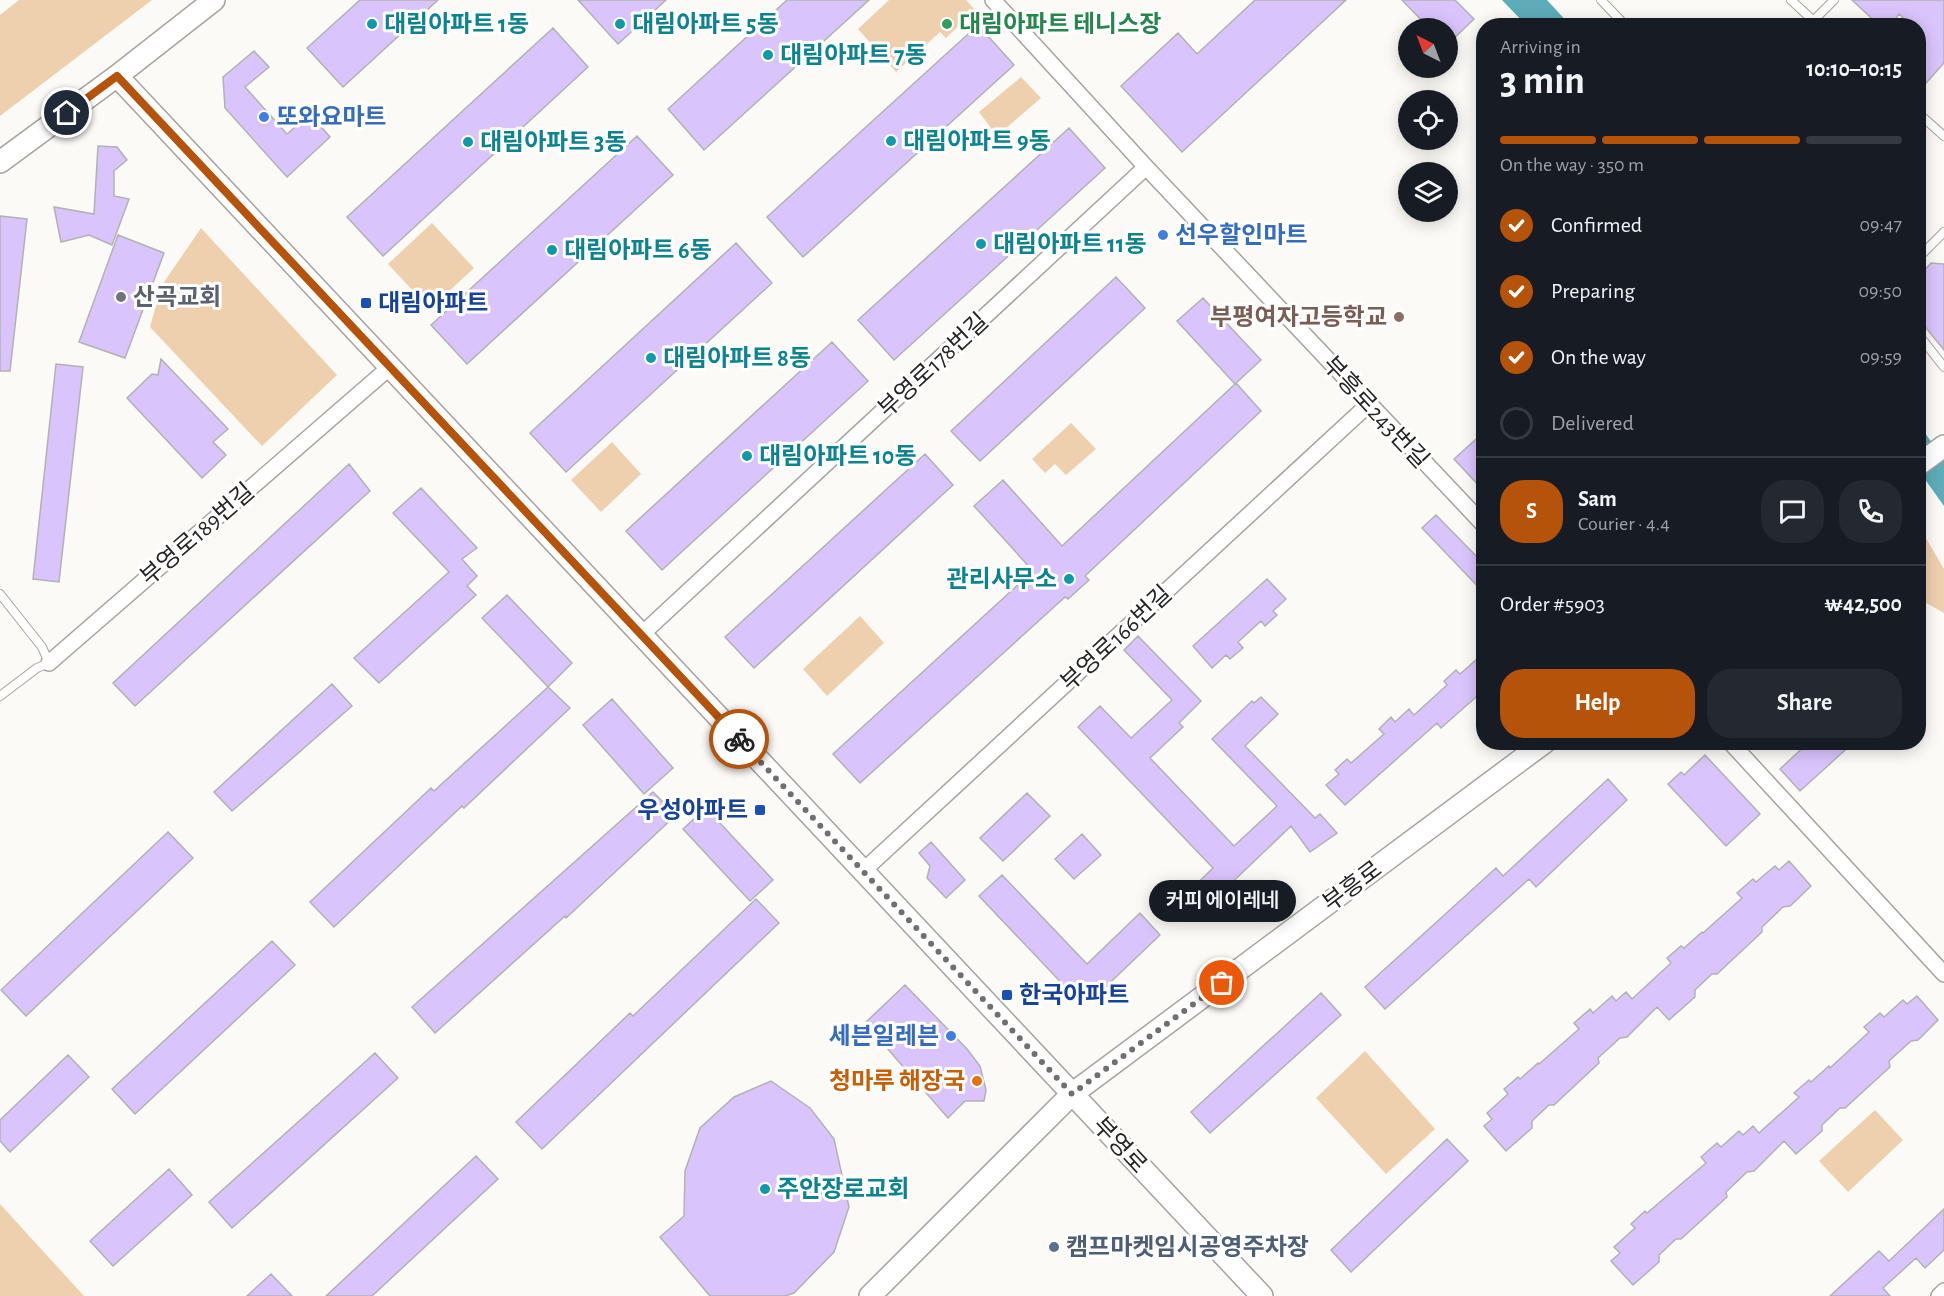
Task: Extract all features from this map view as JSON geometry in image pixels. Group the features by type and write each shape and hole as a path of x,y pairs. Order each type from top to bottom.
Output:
{"street":[{"path":"0,162 117,76 214,0"},
{"name":"부흥로243번길","path":"993,0 1146,167 1476,517"},
{"name":"부영로","path":"117,76 1262,1296"},
{"name":"부영로178번길","path":"642,635 1146,167"},
{"name":"부영로189번길","path":"49,663 390,367"},
{"name":"부영로166번길","path":"863,872 1369,404"},
{"path":"1926,459 1944,446"},
{"name":"부흥로","path":"870,1296 1072,1094 1534,750"},
{"path":"1737,750 1944,974"},
{"path":"1939,1296 1944,1291"}],"lane":[{"path":"1601,0 1618,18"},
{"path":"1791,0 1808,18"},
{"path":"1819,18 1834,0"},
{"path":"1926,120 1944,136"},
{"path":"1926,250 1944,232"},
{"path":"1926,344 1944,367"},
{"path":"0,594 42,647 49,663"},
{"name":"부영로189번길","path":"0,696 37,668 49,663"}],"shaded area":[{"path":"19,0 152,0 0,116 0,15"},
{"path":"889,0 966,0 975,10 946,38 940,32 896,72 858,29"},
{"path":"1021,77 1041,98 997,136 979,112"},
{"path":"432,223 474,268 430,309 388,264"},
{"path":"201,228 337,375 262,446 150,327 162,285"},
{"path":"1071,423 1096,449 1066,475 1055,464 1045,473 1032,459"},
{"path":"612,442 641,474 601,512 571,480"},
{"path":"1926,538 1944,569 1944,613 1926,603"},
{"path":"860,616 884,643 827,696 803,669"},
{"path":"1365,1051 1435,1129 1386,1174 1316,1098"},
{"path":"1875,1110 1903,1140 1848,1192 1819,1161"},
{"path":"0,1204 84,1296 0,1296"}],"water":[{"path":"1502,0 1547,0 1564,18 1519,18"},
{"path":"1926,434 1944,460 1944,506 1926,481"}],"building":[{"name":"대림아파트 1동","path":"360,0 438,0 343,87 307,48"},
{"name":"대림아파트 5동","path":"578,0 666,0 618,44"},
{"name":"대림아파트 7동","path":"787,0 869,0 704,150 668,109"},
{"path":"1255,0 1346,0 1182,152 1121,86 1178,33 1197,54"},
{"path":"1402,0 1455,0 1474,19 1458,34 1458,18 1419,18"},
{"path":"1852,0 1944,0 1944,63 1926,83 1926,18 1903,18 1899,14 1896,18 1871,18"},
{"name":"대림아파트 9동","path":"978,25 1014,65 803,257 767,217"},
{"name":"대림아파트 3동","path":"553,28 588,67 383,256 347,217"},
{"path":"254,51 269,67 245,87 287,134 310,114 330,137 287,177 225,108 223,77"},
{"name":"대림아파트 11동","path":"1069,128 1105,168 894,360 858,320"},
{"name":"대림아파트 6동","path":"637,136 673,175 467,364 431,325"},
{"path":"98,146 117,147 127,160 114,171 114,196 129,199 112,245 89,235 61,242 54,207 94,214"},
{"path":"0,216 27,219 10,371 0,371"},
{"name":"산곡교회","path":"118,235 164,253 125,358 79,342"},
{"name":"대림아파트 8동","path":"736,243 772,283 566,472 530,433"},
{"path":"1931,263 1944,264 1944,350 1926,328 1926,268"},
{"path":"1116,277 1145,308 980,461 951,431"},
{"path":"1203,298 1261,360 1235,384 1177,321"},
{"name":"대림아파트 10동","path":"832,342 868,381 662,570 626,531"},
{"path":"161,359 228,429 213,442 226,455 202,478 127,398 152,374 158,375"},
{"path":"56,364 83,367 59,582 33,579"},
{"path":"1236,383 1261,411 1085,576 1089,580 1068,599 1065,597 860,783 833,754 1033,571 974,506 1003,480 1062,546"},
{"path":"1476,439 1476,482 1454,459"},
{"path":"925,454 953,485 754,668 725,637"},
{"path":"349,464 370,491 135,706 113,683"},
{"path":"421,488 477,548 462,559 477,576 467,586 476,595 379,683 354,658 449,572 393,513"},
{"path":"1436,515 1476,556 1476,585 1422,528"},
{"path":"1267,579 1286,599 1273,611 1277,615 1265,626 1261,621 1238,642 1243,648 1230,659 1226,655 1212,668 1193,646"},
{"path":"507,595 572,663 548,687 482,618"},
{"path":"1138,636 1201,701 1179,723 1183,727 1150,758 1234,846 1277,806 1212,739 1252,701 1254,703 1261,697 1278,714 1245,746 1315,818 1320,814 1337,833 1310,852 1291,826 1198,915 1182,898 1213,868 1078,727 1100,706 1131,738 1172,700 1124,650"},
{"path":"1476,660 1476,697 1441,728 1437,723 1345,805 1326,785 1339,774 1335,770 1347,759 1351,763 1384,734 1379,729 1391,717 1395,722 1409,709 1414,715 1447,685 1444,681 1456,670 1460,674"},
{"path":"332,684 352,706 232,811 214,792"},
{"path":"548,687 570,708 334,927 310,902 431,788 434,791"},
{"path":"612,699 673,768 644,794 583,725"},
{"path":"1800,750 1845,750 1800,791 1780,769"},
{"path":"1705,755 1760,814 1726,846 1668,784 1681,772 1684,775"},
{"path":"1608,779 1627,800 1536,887 1529,879 1385,1009 1365,987 1496,868 1503,876"},
{"path":"653,792 676,815 566,918 565,916 435,1033 412,1007"},
{"path":"1027,793 1050,816 1003,861 980,838"},
{"path":"706,808 773,880 750,901 683,829"},
{"path":"168,832 193,858 26,1016 1,990"},
{"path":"1082,834 1101,855 1074,879 1055,859"},
{"path":"931,842 965,880 946,898 927,878 930,866 919,853"},
{"path":"1789,861 1811,886 1790,906 1783,907 1762,927 1762,932 1717,974 1712,974 1695,990 1695,997 1669,1020 1657,1007 1627,1037 1620,1038 1598,1058 1599,1063 1554,1105 1549,1105 1532,1121 1532,1128 1506,1151 1484,1126 1492,1119 1487,1113 1508,1094 1504,1089 1539,1064 1579,1029 1574,1023 1590,1009 1593,1013 1612,996 1616,1001 1626,992 1632,999 1671,963 1667,958 1681,946 1684,948 1703,933 1742,898 1737,893 1753,879 1756,882 1775,866 1779,870"},
{"path":"1002,875 1087,964 1140,913 1160,935 1095,997 1083,984 1072,994 979,896"},
{"path":"756,899 779,923 542,1149 516,1122 630,1013 633,1016"},
{"path":"272,941 295,965 135,1114 112,1089"},
{"path":"905,985 967,1049 980,1066 986,1090 984,1101 965,1101 948,1118 865,1023"},
{"path":"1321,993 1341,1015 1210,1133 1191,1112"},
{"path":"1917,996 1938,1020 1918,1040 1911,1041 1889,1061 1890,1067 1845,1108 1840,1108 1822,1125 1822,1131 1796,1154 1784,1141 1754,1171 1747,1172 1726,1192 1727,1197 1681,1239 1676,1239 1659,1255 1659,1262 1633,1285 1611,1261 1620,1253 1614,1247 1635,1228 1631,1224 1706,1163 1701,1157 1717,1143 1721,1147 1739,1131 1743,1135 1753,1126 1759,1133 1799,1097 1794,1093 1829,1066 1830,1068 1869,1032 1864,1027 1880,1013 1884,1017 1903,1000 1907,1004"},
{"path":"375,1053 398,1078 232,1228 209,1202"},
{"path":"68,1055 89,1077 10,1152 0,1141 0,1120"},
{"name":"주안장로교회","path":"771,1081 810,1108 834,1139 849,1207 834,1252 794,1293 785,1296 710,1296 660,1237 684,1216 685,1171 700,1128 734,1097"},
{"path":"1447,1139 1468,1161 1351,1272 1331,1250"},
{"path":"476,1156 498,1179 372,1296 326,1296"},
{"path":"169,1169 192,1195 113,1266 90,1241"},
{"path":"1944,1209 1944,1250 1925,1268 1916,1258 1883,1288 1890,1296 1830,1296 1879,1251 1889,1261"},
{"path":"271,1274 292,1296 247,1296"}],"way so far":[{"path":"739,739 1072,1094 1222,983"}],"place":[{"name":"대림아파트 1동","path":"372,24"},
{"name":"대림아파트 5동","path":"620,24"},
{"name":"대림아파트 테니스장","path":"947,24"},
{"name":"대림아파트 7동","path":"768,55"},
{"name":"또와요마트","path":"264,117"},
{"name":"대림아파트 9동","path":"891,141"},
{"name":"대림아파트 3동","path":"468,142"},
{"name":"선우할인마트","path":"1163,235"},
{"name":"대림아파트 11동","path":"981,244"},
{"name":"대림아파트 6동","path":"552,250"},
{"name":"산곡교회","path":"121,297"},
{"name":"대림아파트","path":"366,303"},
{"name":"부평여자고등학교","path":"1399,317"},
{"name":"대림아파트 8동","path":"651,358"},
{"name":"대림아파트 10동","path":"747,456"},
{"name":"관리사무소","path":"1069,579"},
{"name":"우성아파트","path":"760,810"},
{"name":"커피 에이레네","path":"1222,983"},
{"name":"한국아파트","path":"1007,995"},
{"name":"세븐일레븐","path":"951,1036"},
{"name":"청마루 해장국","path":"977,1081"},
{"name":"주안장로교회","path":"765,1189"},
{"name":"캠프마켓임시공영주차장","path":"1054,1247"}],"route":[{"path":"67,113 117,76 739,739"}]}
